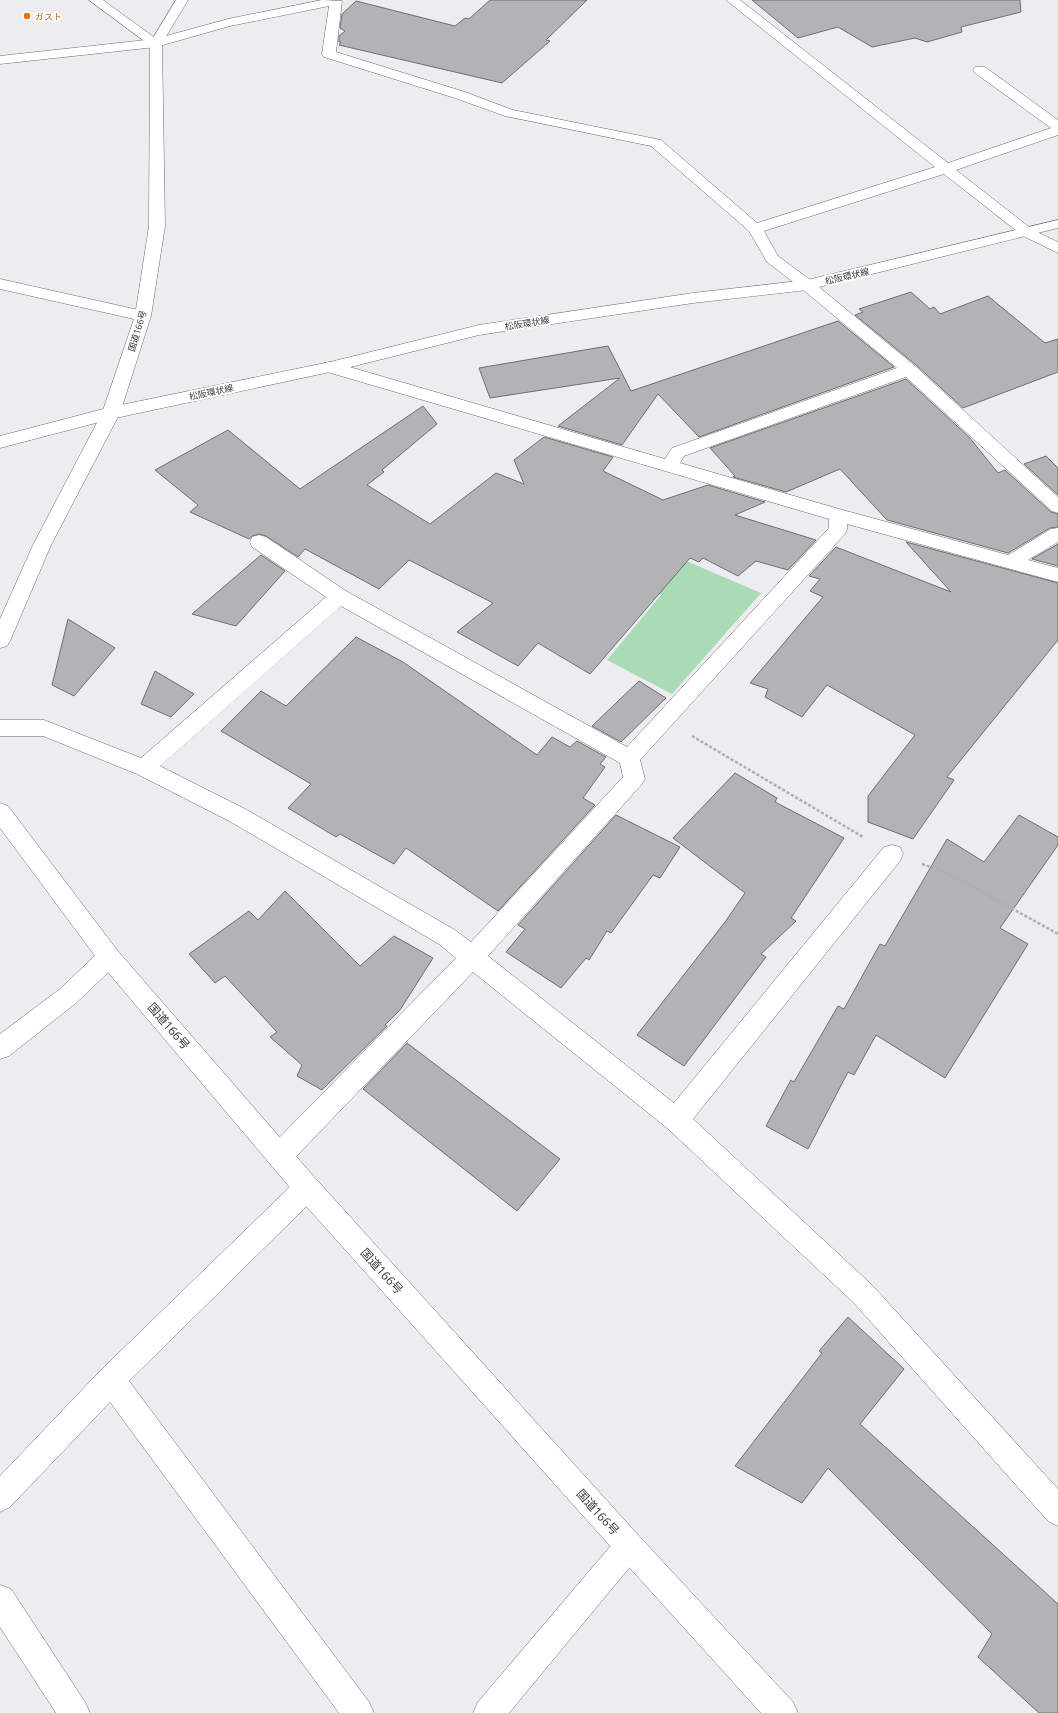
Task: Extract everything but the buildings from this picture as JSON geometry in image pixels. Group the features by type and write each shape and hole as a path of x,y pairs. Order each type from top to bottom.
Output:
{"main road":[{"path":"95,0 156,43"},
{"path":"156,43 182,0"},
{"path":"732,0 1028,232 1058,248"},
{"path":"0,60 156,43 228,23 336,1 329,54 460,95 510,113 656,143 755,229 772,259 807,285 909,370 1058,507"},
{"name":"国道166号","path":"0,641 42,545 111,413 143,316 157,226 156,43"},
{"path":"980,70 1058,126"},
{"path":"755,229 947,168 1058,130"},
{"name":"松阪環状線","path":"0,442 111,413 330,367 480,330 693,298 807,285 1058,224"},
{"path":"0,284 143,316"},
{"path":"330,367 838,515 1012,561 1058,575"},
{"path":"669,466 678,452 909,370"},
{"path":"629,758 838,530 838,515"},
{"path":"1012,561 1058,534"},
{"path":"259,542 339,596 629,758 634,779 472,957 280,1155"},
{"path":"144,768 339,596"},
{"path":"0,728 44,728 144,768 239,816 447,937 676,1120 863,1294 1058,1511"},
{"name":"国道166号","path":"0,812 109,957 307,1188 782,1713"},
{"path":"676,1120 892,854"},
{"path":"0,1048 68,996 109,957"},
{"path":"0,1497 112,1380 307,1188"},
{"path":"112,1380 358,1713"},
{"path":"489,1713 630,1546"},
{"path":"0,1600 74,1713"}],"path":[{"path":"664,720 892,854 946,872 1058,934"}],"green space":[{"path":"616,531 761,593 672,694 607,660 661,595 584,557"}],"place":[{"name":"ガスト","path":"27,16"}]}
